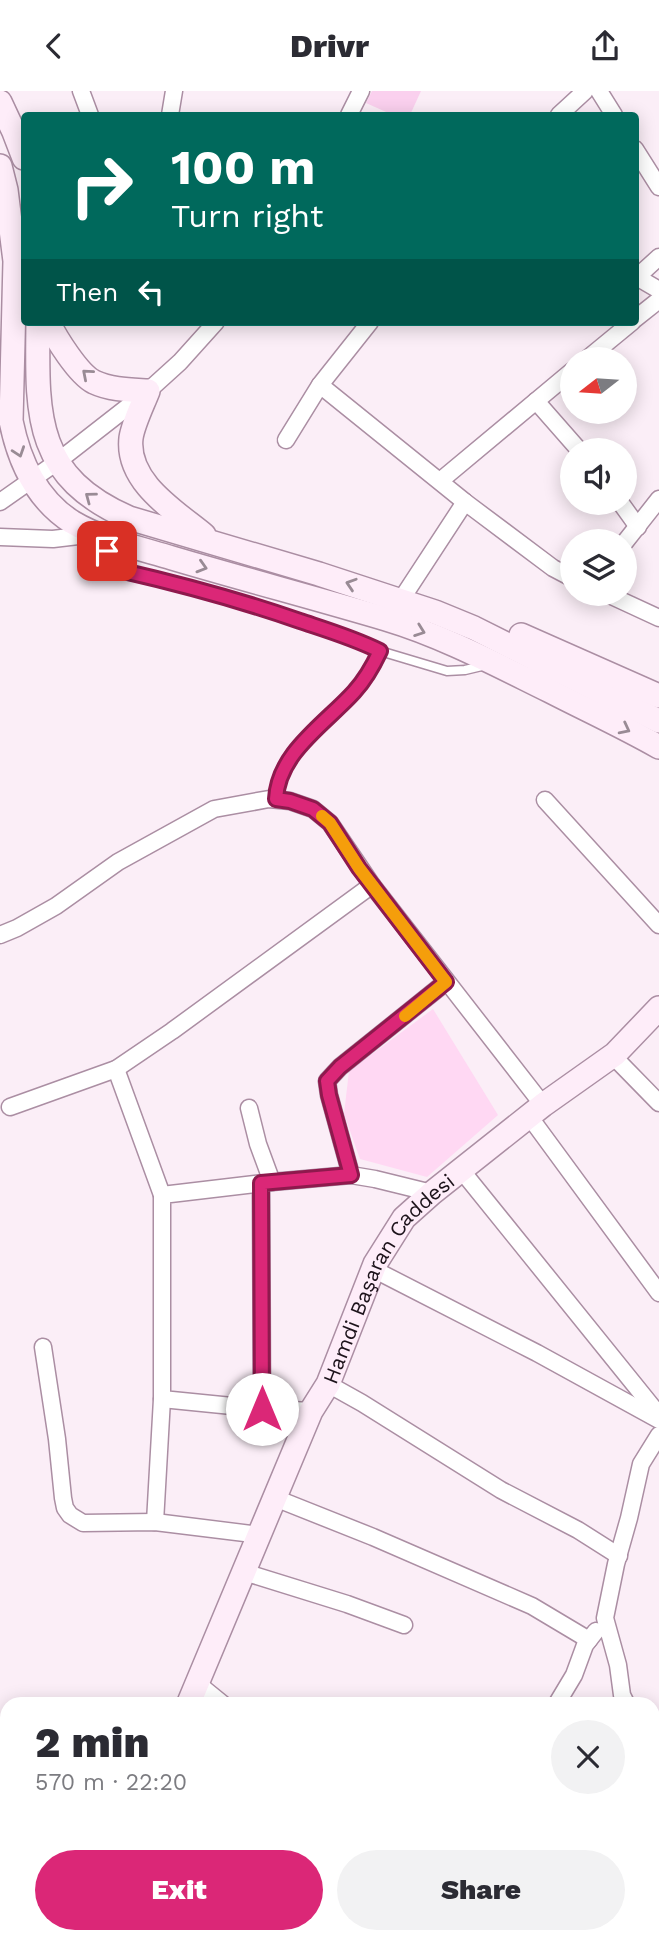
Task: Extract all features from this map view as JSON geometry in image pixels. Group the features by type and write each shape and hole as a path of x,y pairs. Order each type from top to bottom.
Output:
{"main road":[{"path":"0,102 21,149"},
{"path":"0,166 6,190 15,261 11,421 19,454 32,481 54,507 72,521 101,535 236,577 470,613 659,696"},
{"path":"38,326 39,399 48,444 69,479 106,508 129,518 212,542 474,628 659,722"},
{"path":"51,326 75,364 92,381 116,389 148,391 131,437 133,460 142,479 161,499 212,542"},
{"path":"399,604 428,634 659,747"},
{"name":"Hamdi Başaran Caddesi","path":"192,1694 312,1411 328,1384 373,1269 404,1218 536,1111 613,1056 659,1009"}],"street":[{"path":"81,91 89,112"},
{"path":"170,112 174,91"},
{"path":"350,112 360,91"},
{"path":"562,112 584,91"},
{"path":"599,91 612,112"},
{"path":"639,155 659,187"},
{"path":"639,274 659,257"},
{"path":"639,279 659,290"},
{"path":"639,317 659,299"},
{"path":"0,502 32,481 148,391 180,362 212,326"},
{"path":"286,440 320,385 367,326"},
{"path":"602,347 628,326"},
{"path":"439,481 560,381"},
{"path":"320,385 465,502 560,572"},
{"path":"536,401 568,438"},
{"path":"629,515 638,527 659,499"},
{"path":"399,604 465,502"},
{"path":"0,537 53,539 101,535"},
{"path":"633,606 659,618"},
{"path":"0,935 55,906 118,862 214,809 276,799 313,809 330,823 372,885 446,982 657,1285"},
{"path":"545,800 659,925"},
{"path":"10,1107 116,1069 372,885"},
{"path":"351,1175 327,1081 340,1067 446,982"},
{"path":"613,1056 659,1103"},
{"path":"116,1069 162,1195 162,1399 155,1522"},
{"path":"249,1108 266,1182 262,1409"},
{"path":"462,1171 659,1418"},
{"path":"162,1195 351,1175 432,1193"},
{"path":"373,1269 659,1418"},
{"path":"43,1347 65,1508 70,1515 83,1523 155,1522 260,1535"},
{"path":"328,1384 501,1490 578,1530 619,1556"},
{"path":"162,1399 312,1411"},
{"path":"561,1697 574,1675 585,1645 605,1618 641,1464 659,1435"},
{"path":"275,1498 373,1537 532,1607 589,1640"},
{"path":"244,1572 404,1625"},
{"path":"605,1618 618,1665 623,1697"}],"lane":[{"path":"101,535 109,557 119,570 184,585 282,615 359,641 380,651 447,671 465,670 492,663"},
{"path":"276,799 277,786 285,767 304,742 353,693 380,651"}],"shaded area":[{"path":"372,91 421,91 411,112 386,112 366,103"},
{"path":"433,1009 498,1115 427,1177 360,1159 344,1114 349,1071"}],"slow traffic":[{"path":"322,816 330,823 359,868 446,982 405,1016"}],"route":[{"path":"107,551 113,565 119,570 184,585 282,615 359,641 380,651 353,693 304,742 285,767 277,786 276,799 313,809 330,823 359,868 446,982 340,1067 327,1081 351,1175 261,1183 262,1409"}]}
